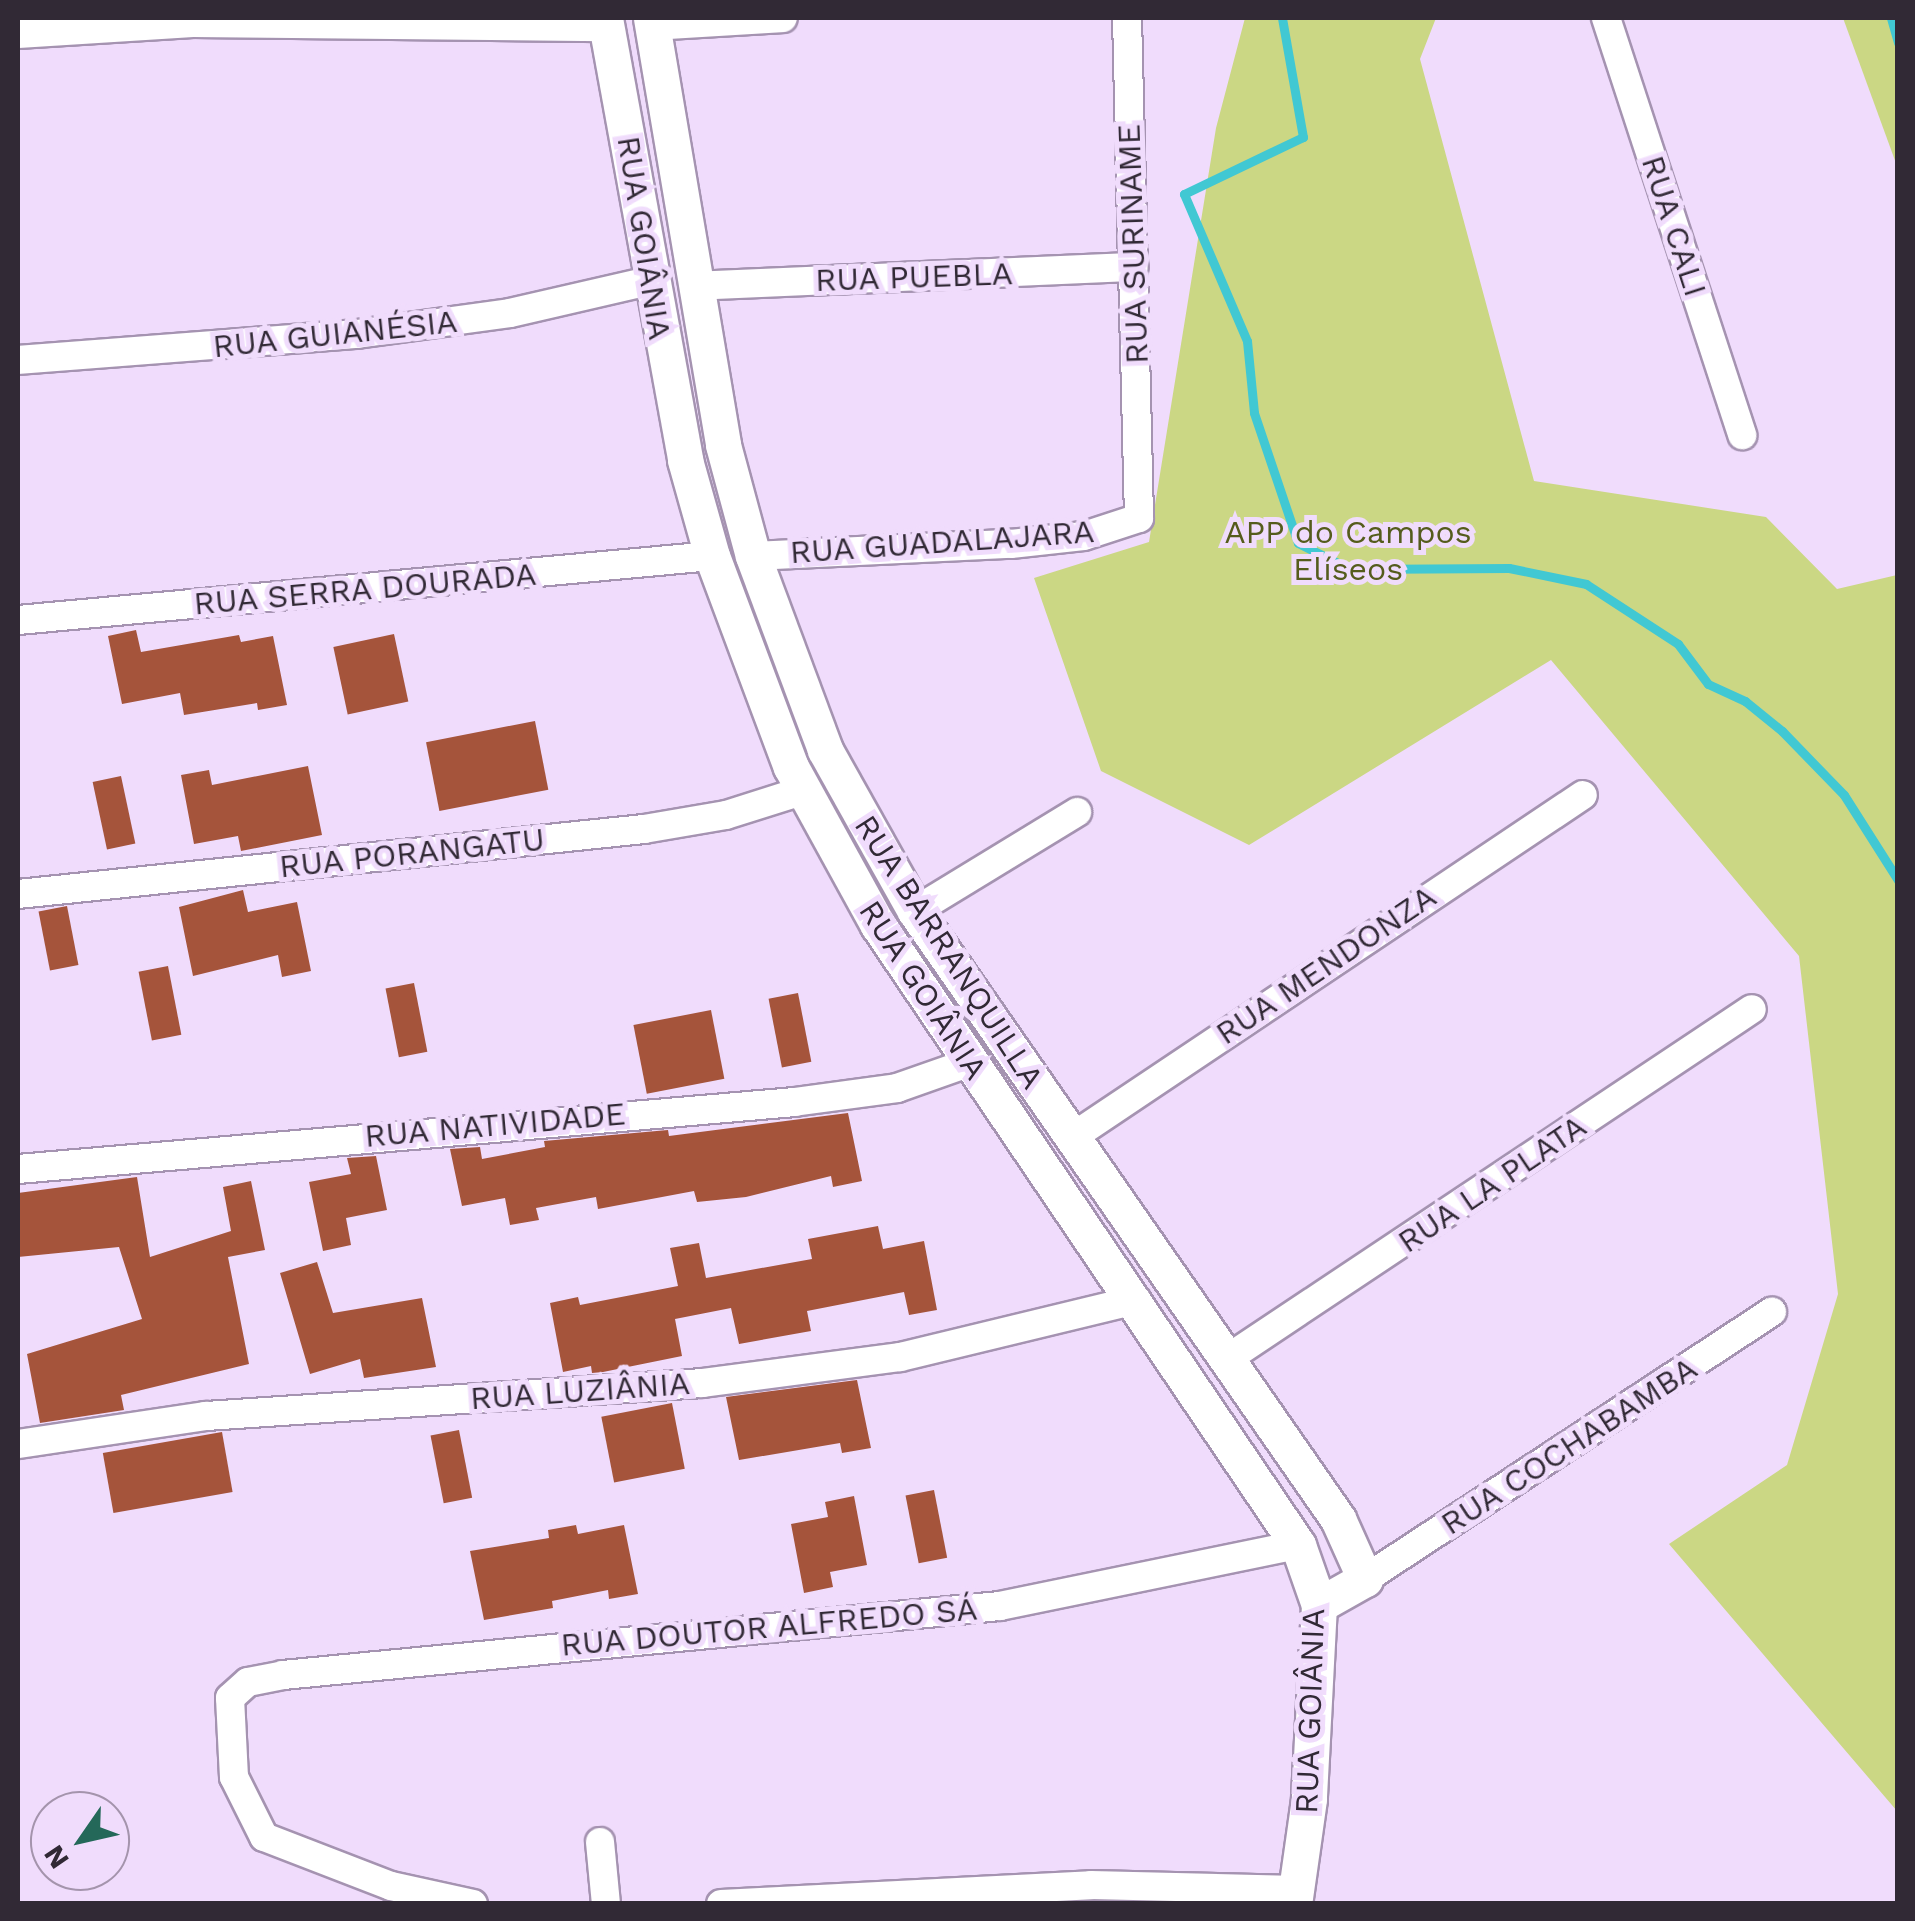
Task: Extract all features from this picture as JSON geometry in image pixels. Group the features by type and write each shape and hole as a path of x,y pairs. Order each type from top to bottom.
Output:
{"street":[{"path":"652,22 783,18"},
{"name":"RUA SURINAME","path":"1127,18 1139,470"},
{"name":"RUA CALI","path":"1606,18 1742,435"},
{"path":"18,34 194,23 606,22"},
{"name":"RUA GOIÂNIA","path":"606,22 649,282 684,460 712,556 796,779 968,1063 1136,1300 1298,1545 1318,1605 1296,1896"},
{"name":"RUA BARRANQUILLA","path":"652,22 723,445 753,556 825,750 915,911 1071,1138 1230,1357 1338,1519 1365,1579"},
{"name":"RUA PUEBLA","path":"694,286 1134,267"},
{"name":"RUA GUIANÉSIA","path":"18,360 356,334 510,313 649,282"},
{"name":"RUA GUADALAJARA","path":"753,556 1084,536 1139,518 1139,470"},
{"name":"RUA SERRA DOURADA","path":"18,620 712,556"},
{"path":"796,779 825,750"},
{"name":"RUA PORANGATU","path":"18,894 644,828 726,815 796,779"},
{"name":"RUA MENDONZA","path":"1071,1138 1583,795"},
{"path":"915,911 1077,812"},
{"name":"RUA LA PLATA","path":"1230,1357 1752,1010"},
{"name":"RUA NATIVIDADE","path":"18,1169 794,1102 897,1088 968,1063"},
{"name":"RUA LUZIÂNIA","path":"18,1444 206,1416 702,1383 900,1357 1136,1300"},
{"name":"RUA COCHABAMBA","path":"1365,1579 1772,1312"},
{"name":"RUA DOUTOR ALFREDO SÁ","path":"472,1904 391,1886 264,1837 234,1778 226,1708 238,1689 282,1675 1000,1606 1298,1545"},
{"path":"1318,1605 1365,1579"},
{"path":"600,1842 606,1904"},
{"path":"721,1904 1091,1885 1296,1896"}],"green space":[{"name":"APP do Campos Elíseos","path":"1245,18 1436,18 1420,59 1534,481 1766,517 1837,589 1897,575 1897,1811 1669,1544 1787,1465 1838,1294 1799,956 1551,660 1249,845 1101,771 1034,578 1149,542 1216,128"},
{"path":"1843,18 1897,18 1897,166"}],"building":[{"path":"136,630 141,652 239,635 241,642 273,636 287,705 258,710 257,703 184,715 180,693 122,704 108,636"},
{"path":"394,634 408,701 348,714 333,647"},
{"path":"535,721 548,790 439,811 426,742"},
{"path":"308,766 322,835 241,851 238,836 194,844 181,775 209,770 212,785"},
{"path":"121,776 135,843 107,850 93,782"},
{"path":"243,890 248,912 297,902 311,971 282,977 278,955 193,976 179,907"},
{"path":"67,906 78,965 50,970 39,912"},
{"path":"168,966 181,1035 152,1040 139,972"},
{"path":"414,983 427,1052 399,1057 386,989"},
{"path":"798,993 811,1062 782,1067 769,999"},
{"path":"711,1010 724,1079 647,1094 633,1025"},
{"path":"848,1113 862,1181 833,1187 831,1176 746,1197 697,1202 694,1191 598,1209 596,1197 536,1208 539,1220 510,1225 505,1198 462,1206 450,1149 480,1147 482,1159 545,1147 544,1141 668,1130 669,1136"},
{"path":"376,1156 387,1210 346,1218 351,1245 323,1251 309,1182 351,1174 347,1158"},
{"path":"137,1177 150,1257 231,1231 223,1187 251,1181 265,1250 228,1257 249,1364 121,1395 124,1410 40,1423 27,1354 142,1319 119,1247 18,1257 18,1193"},
{"path":"878,1226 883,1249 924,1241 937,1310 909,1315 904,1292 807,1311 811,1331 739,1344 731,1308 675,1319 682,1356 603,1372 592,1373 591,1366 563,1372 550,1303 578,1297 580,1305 678,1286 670,1248 699,1243 706,1278 812,1259 808,1239"},
{"path":"317,1262 333,1313 422,1298 436,1367 364,1378 360,1359 310,1374 280,1273"},
{"path":"857,1380 871,1448 842,1453 840,1443 739,1460 726,1397"},
{"path":"672,1403 685,1469 614,1483 601,1417"},
{"path":"459,1430 472,1498 444,1503 431,1436"},
{"path":"222,1432 233,1492 113,1513 103,1453"},
{"path":"934,1490 947,1558 919,1563 906,1496"},
{"path":"854,1496 867,1565 830,1572 833,1587 804,1593 791,1524 828,1517 825,1502"},
{"path":"576,1525 578,1534 624,1525 638,1594 609,1599 608,1590 552,1601 553,1608 484,1620 470,1551 549,1538 548,1530"}],"waterway":[{"path":"1282,18 1303,137 1184,194 1247,341 1254,413 1298,543 1350,569 1509,568 1586,584 1678,644 1708,684 1745,701 1782,731 1844,795 1898,880"},
{"path":"1891,18 1898,43"}]}
